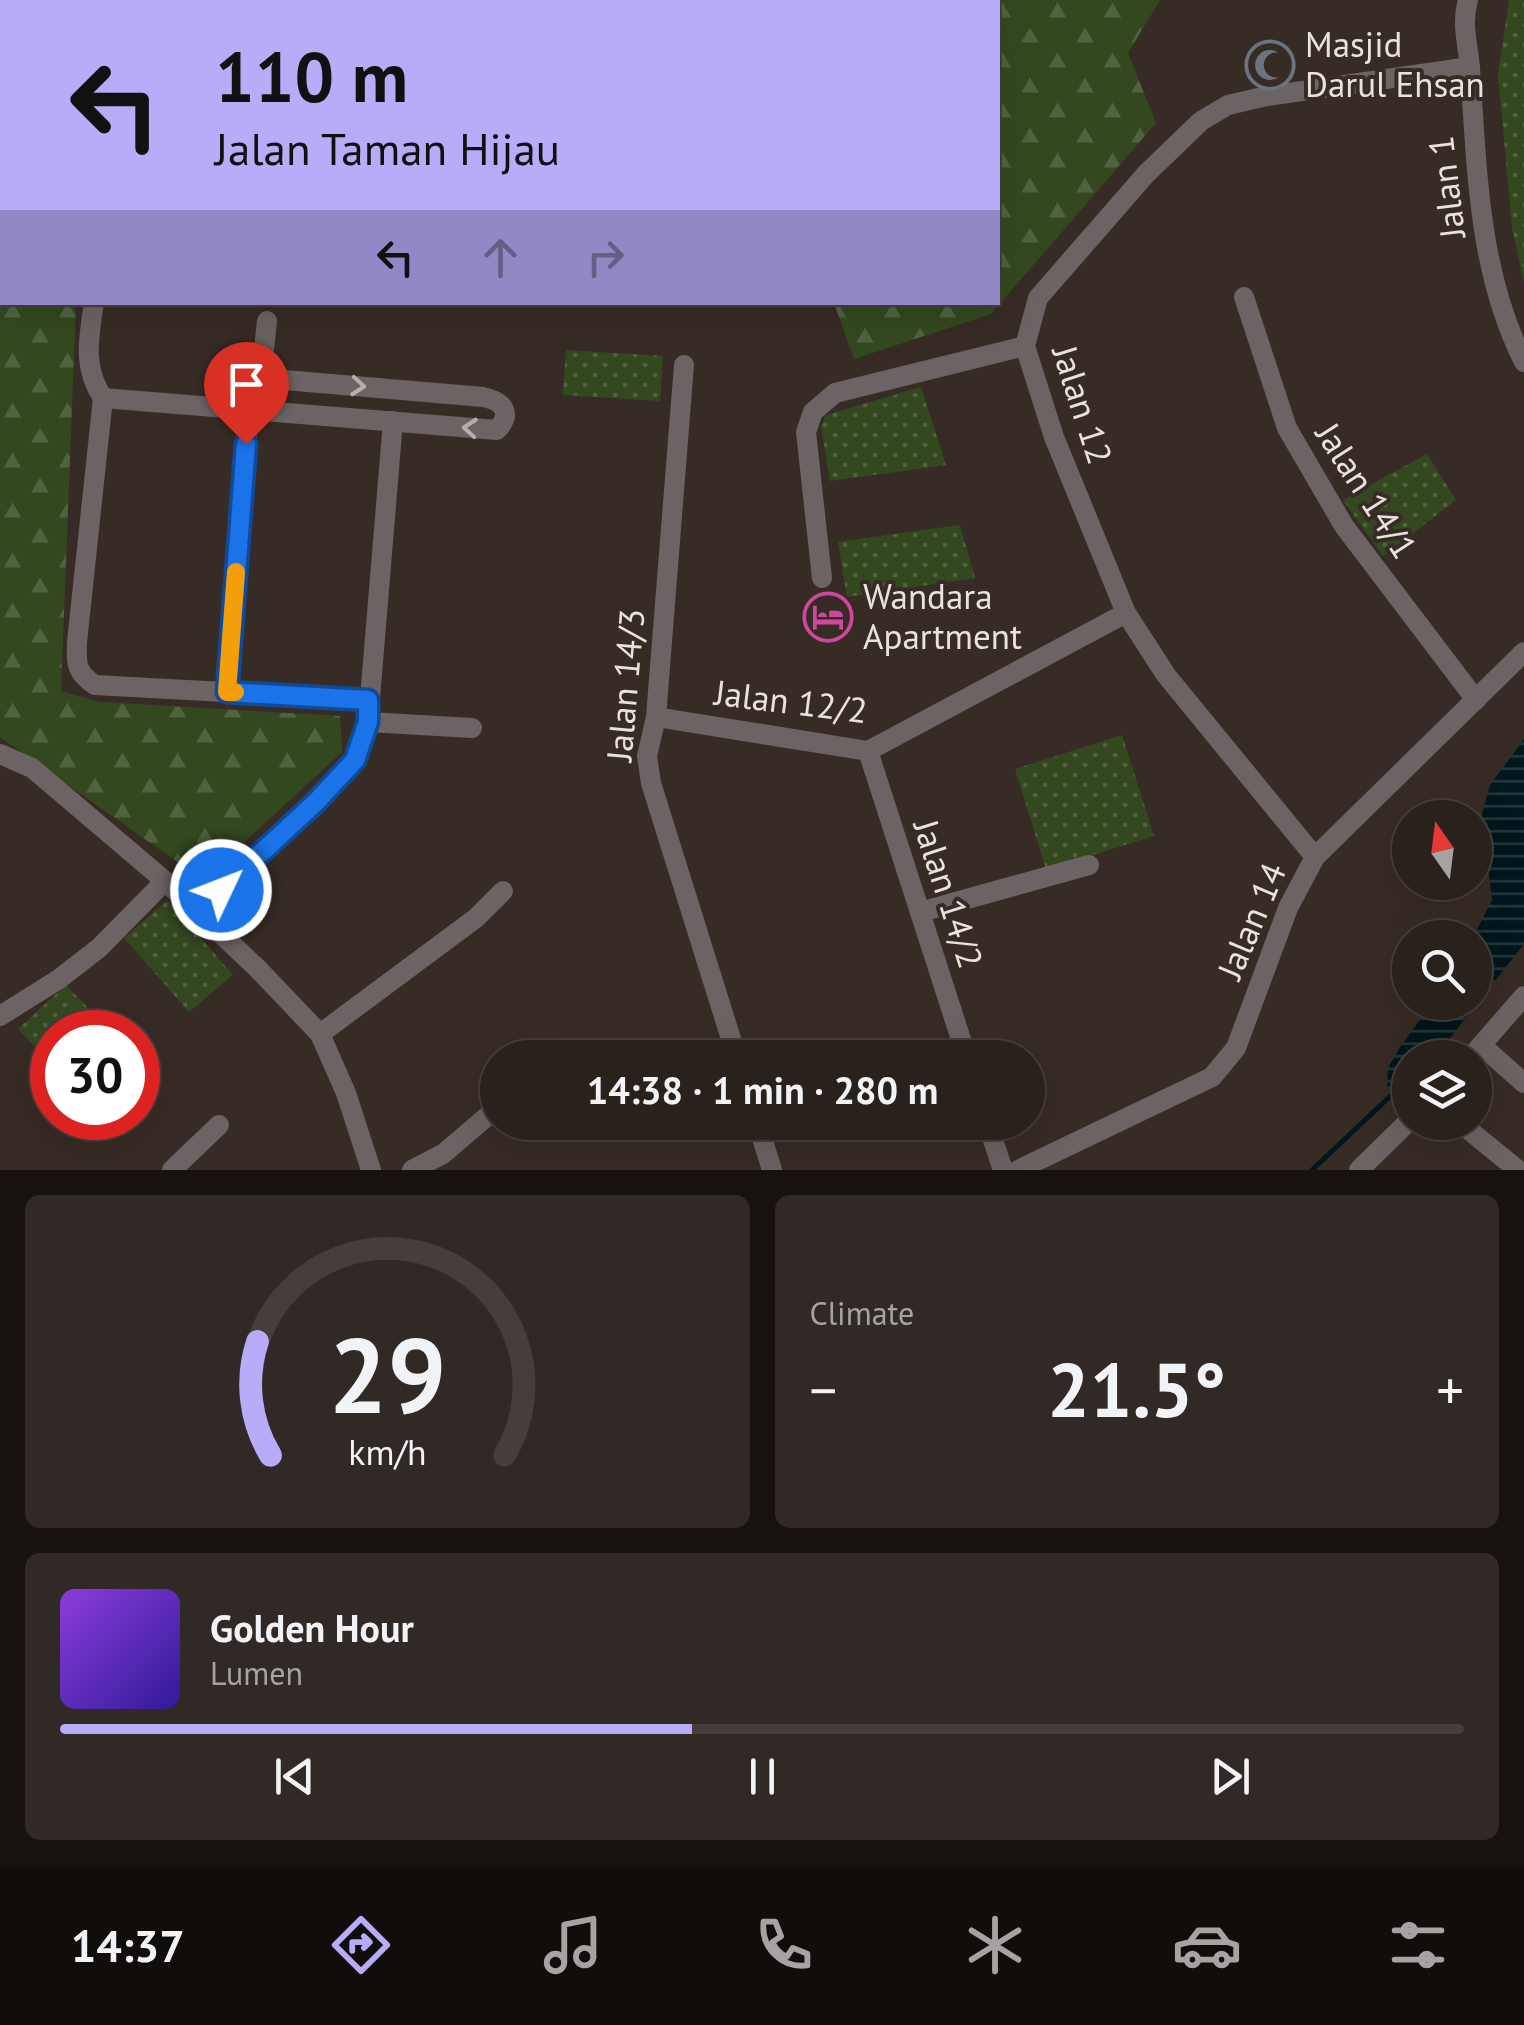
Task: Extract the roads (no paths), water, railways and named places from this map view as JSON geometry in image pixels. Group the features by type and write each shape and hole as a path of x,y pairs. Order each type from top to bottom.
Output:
{"street":[{"name":"Jalan 1","path":"1468,0 1464,14 1473,155 1486,244 1509,332 1524,362"},
{"name":"Jalan 12","path":"1315,857 1166,675 1126,613 1054,437 1025,346 1038,298 1146,174 1201,121 1228,105 1267,96 1470,67"},
{"name":"Jalan 14/1","path":"1244,296 1287,428 1344,526 1476,700"},
{"path":"94,305 87,360 103,398 76,665 82,677 95,686 368,700"},
{"path":"227,692 249,408 261,378 267,321"},
{"path":"822,578 806,432 813,412 835,393 1025,346"},
{"name":"Jalan 14/3","path":"684,365 656,717 647,756 651,784 731,1040"},
{"path":"103,398 497,430 505,422 502,404 483,396 261,378"},
{"path":"198,912 316,802 355,760 368,722 393,421"},
{"name":"Jalan 12/2","path":"656,717 868,751 1126,613"},
{"name":"Jalan 14","path":"1018,1170 1212,1077 1236,1048 1288,908 1315,857 1524,652"},
{"path":"368,722 472,728"},
{"name":"Jalan 14/2","path":"868,751 960,1040"},
{"path":"0,754 32,768 165,881 320,1034 346,1093 371,1170"},
{"path":"920,912 1089,864"},
{"path":"0,1016 100,948 165,881"},
{"path":"320,1034 476,918 503,890"},
{"path":"1486,1040 1524,996"},
{"path":"1492,1062 1524,1084"},
{"path":"412,1170 443,1154 480,1122"},
{"path":"172,1170 218,1125"},
{"path":"1359,1170 1392,1138"},
{"path":"763,1140 772,1170"},
{"path":"993,1140 1002,1170"},
{"path":"1481,1140 1518,1170"}],"water":[{"path":"1524,739 1524,944 1492,985 1492,920 1482,920 1492,900 1492,800 1486,800 1490,785"},
{"path":"1420,1020 1464,1020 1448,1040 1405,1040"},
{"path":"1392,1061 1392,1089 1387,1085"}],"waterway":[{"path":"1312,1170 1392,1095"}],"place":[{"name":"Masjid Darul Ehsan","path":"1270,65"},
{"name":"Wandara Apartment","path":"828,617"}]}
